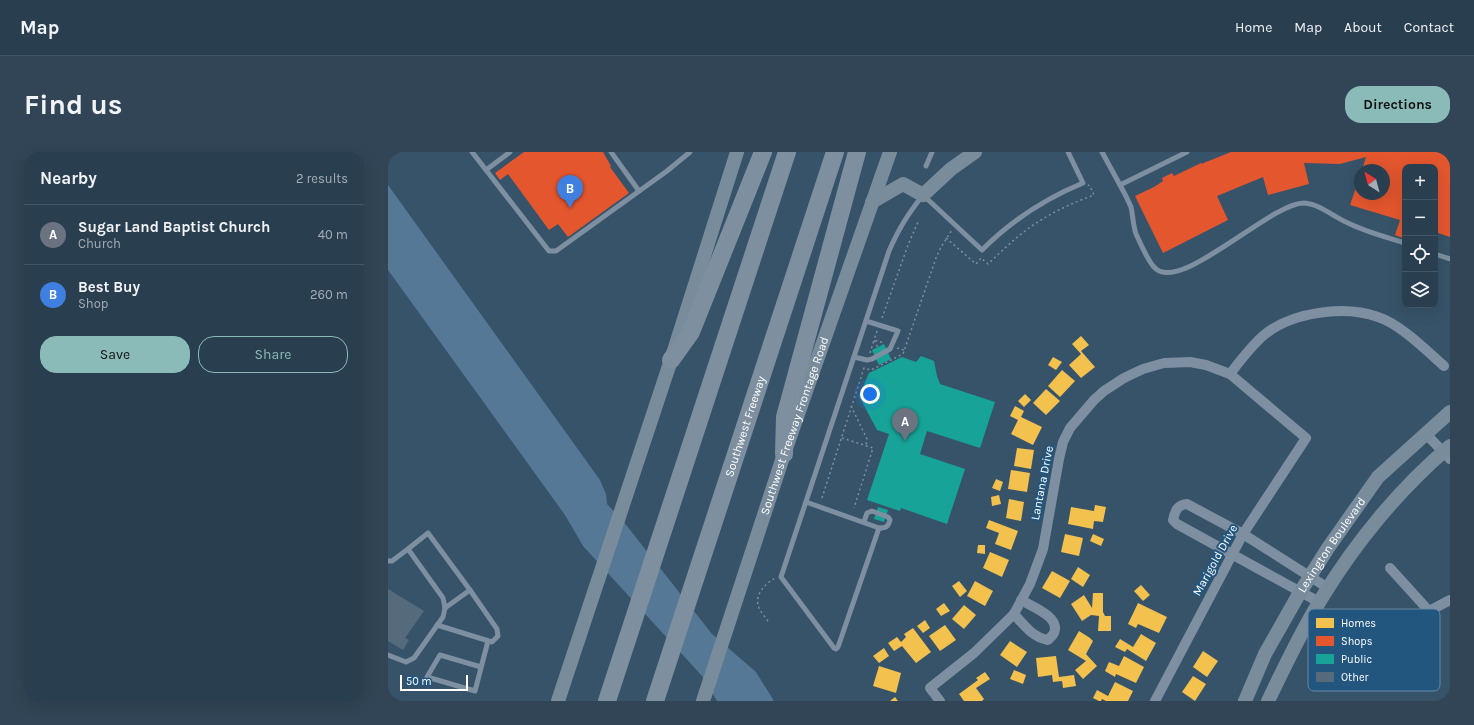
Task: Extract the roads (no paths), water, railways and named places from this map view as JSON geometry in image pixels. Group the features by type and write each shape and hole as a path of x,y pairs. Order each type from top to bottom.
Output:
{"highway":[{"path":"671,360 691,332 763,152"},
{"path":"610,693 787,152"},
{"name":"Southwest Freeway","path":"655,701 835,152"},
{"path":"784,454 785,417 857,152"}],"main road":[{"path":"558,701 671,360 737,152"},
{"name":"Southwest Freeway Frontage Road","path":"703,701 784,454 890,152"},
{"path":"872,202 903,184 923,195 951,169 975,152"},
{"name":"Lexington Boulevard","path":"1245,701 1265,654 1301,592 1328,548 1378,477 1426,434 1448,419"},
{"name":"Lexington Boulevard","path":"1316,609 1328,588 1357,547 1396,498 1448,452"},
{"name":"Lexington Boulevard","path":"1268,701 1308,624"}],"street":[{"path":"1230,374 1264,334 1280,325 1294,319 1313,314 1344,310 1378,317 1414,339 1444,366"},
{"name":"Lantana Drive","path":"940,701 930,688 974,653 1014,614 1030,584 1043,549 1058,459 1063,442 1070,428 1094,400 1124,378 1164,363 1190,362 1206,365 1230,374 1306,438"},
{"path":"1426,434 1448,452"},
{"name":"Marigold Drive","path":"1155,701 1243,534 1306,438"},
{"path":"1320,602 1177,524 1173,520 1175,510 1182,504 1188,504 1243,534 1328,588"},
{"path":"1390,568 1427,609"},
{"path":"1014,614 1033,634 1041,639 1048,640 1055,632 1055,624 1049,615 1021,600"},
{"path":"1433,609 1450,600"}],"lane":[{"path":"472,152 549,251 556,251 690,152"},
{"path":"486,170 510,152"},
{"path":"611,152 638,191"},
{"path":"926,166 932,152"},
{"path":"879,528 838,648 836,649 781,577 896,235 903,221 923,195 982,250 1020,216 1039,204 1083,183 1068,152"},
{"path":"1102,152 1130,206 1136,234 1154,268 1160,273 1168,274 1198,263 1265,220 1290,206 1304,203 1323,209 1348,224 1402,242"},
{"path":"1120,185 1187,152"},
{"path":"1438,255 1450,259"},
{"path":"854,357 867,360 872,359 890,349 898,331 866,321"},
{"path":"806,502 879,528 886,528 890,520 888,517 872,511 867,513 864,522"},
{"path":"388,561 392,560 408,549 428,533 497,629 498,636 492,642 437,625"},
{"path":"388,655 406,662 414,658 443,617 445,608 443,598 408,549"},
{"path":"445,608 470,590"},
{"path":"481,667 440,655 427,677 475,691 488,641"}],"water":[{"path":"388,185 600,480 606,494 607,504 623,521 712,634 756,672 774,701 717,701 702,676 583,546 565,515 388,270"}],"place":[{"name":"Best Buy","path":"570,208"},
{"name":"Sugar Land Baptist Church","path":"905,441"}]}
